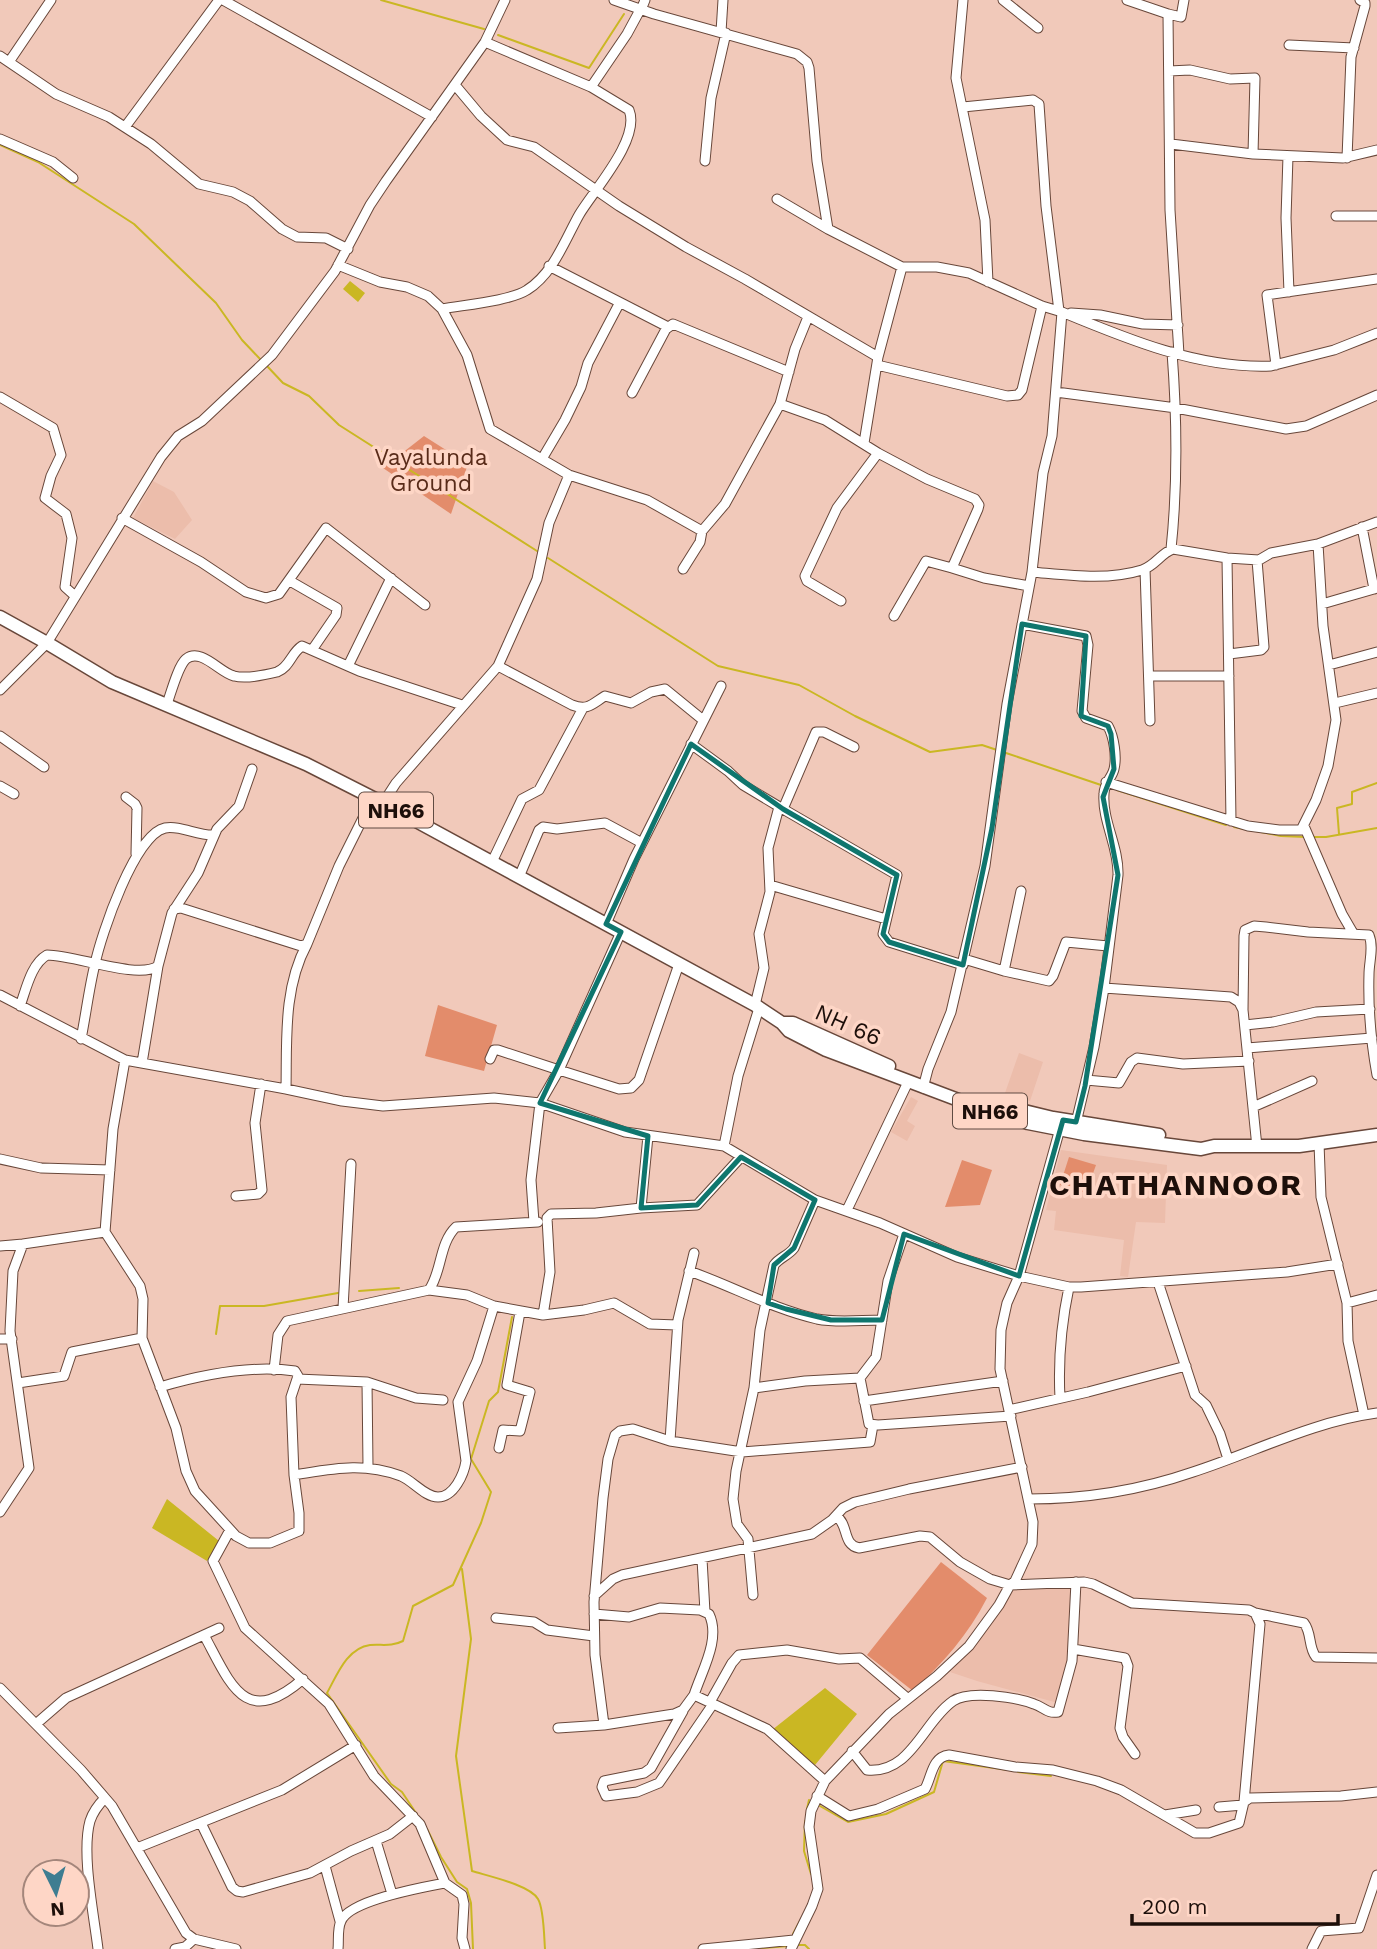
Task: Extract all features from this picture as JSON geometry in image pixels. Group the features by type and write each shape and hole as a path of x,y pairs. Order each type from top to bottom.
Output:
{"highway":[{"name":"NH66","path":"0,617 112,682 306,764 378,800 782,1023"},
{"name":"NH 66","path":"782,1023 793,1023 924,1084 1075,1127 1203,1141 1214,1146 1257,1147 1319,1143 1377,1135"},
{"name":"NH 66","path":"782,1023 789,1031 826,1050 908,1082 924,1084"}],"street":[{"path":"9,62 51,0"},
{"path":"125,127 221,0 432,117"},
{"path":"0,690 47,643 160,457 178,436 202,421 272,355 338,265 370,205 485,42 505,0"},
{"path":"591,87 645,0"},
{"path":"705,161 711,98 724,33 723,0"},
{"path":"963,0 956,68 957,88 985,220 988,282"},
{"path":"1003,0 1038,28"},
{"path":"1127,0 1177,18 1181,17 1184,0"},
{"path":"1347,158 1349,79 1365,6 1360,0"},
{"path":"617,1 640,10 797,54 807,62 817,161 828,229"},
{"path":"1032,572 1094,576 1145,569 1171,549 1176,500 1178,325 1171,211 1168,14"},
{"path":"442,309 517,295 527,290 550,266 596,191 607,178 618,158 631,122 631,116 624,106 591,87 485,42"},
{"path":"1289,45 1354,48"},
{"path":"0,56 55,94 109,117 125,127 151,144 199,184 233,192 250,201 282,229 297,237 326,238 348,249"},
{"path":"1169,71 1191,70 1225,78 1255,78 1253,154"},
{"path":"455,85 507,141 534,147 596,191 685,247 745,279 877,361 1007,396 1018,395 1023,390 1042,306"},
{"path":"924,1084 951,1012 992,828 998,761 1032,572 1043,473 1052,436 1060,311 1046,206 1039,104 1033,100 963,107"},
{"path":"0,139 53,162 73,178"},
{"path":"1171,144 1253,154 1347,158 1377,150"},
{"path":"1288,156 1286,218 1289,292"},
{"path":"778,199 828,229 902,267 937,267 969,273 1042,306 1176,353 1250,366 1276,365 1334,351 1377,333"},
{"path":"1336,216 1377,216"},
{"path":"338,265 380,282 407,287 428,296 442,309 467,355 490,429 569,475 647,499 702,531"},
{"path":"550,266 668,327"},
{"path":"864,443 877,361 902,267"},
{"path":"1276,365 1267,295 1377,279"},
{"path":"542,459 573,404 588,363 619,304"},
{"path":"1060,311 1100,315 1143,324 1178,325"},
{"path":"683,569 700,542 702,531 725,504 780,404 808,317"},
{"path":"632,393 668,327 673,324 789,372"},
{"path":"1056,391 1176,408 1286,429 1306,426 1377,395"},
{"path":"0,397 53,428 61,455 45,498 66,514 72,538 65,587 75,596"},
{"path":"780,404 825,421 927,479 975,499 978,509 952,568"},
{"path":"841,601 805,578 837,508 878,453"},
{"path":"286,1089 288,1006 299,960 339,866 378,800 498,666 537,579 549,523 569,475"},
{"path":"122,518 254,595 273,597 290,580 326,528 425,605"},
{"path":"1171,549 1257,560 1271,554 1318,544 1377,522"},
{"path":"1322,604 1376,588 1362,527"},
{"path":"1106,782 1248,826 1298,831 1304,826 1328,766 1335,736 1335,703 1322,604 1318,544"},
{"path":"1227,558 1231,821"},
{"path":"1229,654 1257,651 1264,647 1257,560"},
{"path":"894,616 926,561 984,578 1029,586"},
{"path":"1145,569 1150,721"},
{"path":"348,666 391,578"},
{"path":"290,580 337,608 337,615 312,650"},
{"path":"1022,624 1084,636 1087,639 1082,711 1086,718 1105,724 1110,729 1115,764 1106,782 1104,797 1118,870 1104,988 1075,1127"},
{"path":"167,704 185,660 193,656 203,658 229,674 241,677 281,670 300,647 462,705"},
{"path":"1329,665 1377,652"},
{"path":"498,666 572,705 583,708 593,705 605,696 631,703 651,692 665,689 703,720"},
{"path":"1149,676 1229,676"},
{"path":"606,924 642,843 721,685"},
{"path":"1335,703 1377,693"},
{"path":"492,862 522,799 539,790 583,708"},
{"path":"724,1146 764,968 759,934 770,885 768,848 781,808 816,732 824,732 854,747"},
{"path":"0,736 44,767"},
{"path":"691,744 743,785 897,875 883,934 889,942 1049,981 1066,942 1108,946"},
{"path":"142,1063 158,966 174,909 198,873 221,823 239,806 252,769"},
{"path":"0,786 14,794"},
{"path":"126,797 137,808 136,856"},
{"path":"519,877 539,830 543,827 556,829 605,823 642,843"},
{"path":"1304,826 1353,933"},
{"path":"81,1039 95,962 136,856 150,837 165,828 214,835"},
{"path":"770,885 886,919"},
{"path":"1004,971 1021,891"},
{"path":"174,909 181,908 301,946 307,944"},
{"path":"1257,1147 1243,1010 1244,936 1249,927 1365,934 1371,938 1370,1010 1377,1075"},
{"path":"534,1222 531,1180 540,1103 559,1070 621,932"},
{"path":"20,1006 35,967 42,958 55,955 140,971 158,966"},
{"path":"490,1059 494,1050 498,1050 626,1090 639,1080 679,964"},
{"path":"1104,988 1231,997 1238,1000 1243,1010"},
{"path":"0,995 125,1060 342,1101 383,1105 494,1098 540,1103 625,1132 724,1146 814,1200 847,1210 957,1257 1019,1276 1069,1287 1287,1272 1338,1264"},
{"path":"1245,1025 1316,1012 1370,1010"},
{"path":"1247,1048 1374,1035"},
{"path":"1086,1080 1119,1083 1124,1079 1130,1062 1137,1058 1183,1063 1249,1061"},
{"path":"125,1060 113,1129 105,1232 140,1286 143,1299 142,1338 160,1387 176,1428 190,1482 241,1540 258,1545 295,1534 300,1525 294,1475 291,1397 297,1379 295,1371 205,1375 160,1387"},
{"path":"1253,1107 1312,1081"},
{"path":"847,1210 908,1082"},
{"path":"236,1196 258,1194 262,1190 255,1123 261,1084"},
{"path":"703,1949 793,1944 818,1889 809,1827 811,1811 825,1781 907,1698 937,1676 969,1646 1015,1581 1032,1544 1033,1522 1029,1499 1000,1369 1001,1329 1007,1303 1019,1276 1061,1124"},
{"path":"641,1208 648,1136"},
{"path":"1319,1143 1322,1203 1347,1303 1349,1341 1364,1415"},
{"path":"543,1315 550,1272 547,1218 551,1214 696,1205 741,1157"},
{"path":"0,1159 41,1168 110,1170"},
{"path":"343,1308 351,1164"},
{"path":"753,1595 752,1544 737,1524 733,1499 736,1472 754,1388 760,1330 768,1303 774,1265 794,1248 814,1200"},
{"path":"429,1290 435,1281 448,1237 456,1227 547,1221"},
{"path":"0,1246 105,1232"},
{"path":"904,1234 888,1281 876,1357 860,1378 868,1421 873,1425 1010,1413 1185,1366"},
{"path":"1,1510 29,1468 10,1331 13,1271 23,1244"},
{"path":"670,1440 677,1325 694,1253"},
{"path":"690,1271 768,1303 817,1319 882,1320"},
{"path":"1158,1282 1195,1395 1206,1405 1228,1459"},
{"path":"1060,1398 1060,1335 1069,1287"},
{"path":"274,1370 278,1335 287,1321 429,1290 467,1295 494,1307 543,1315 614,1303 650,1324 677,1325"},
{"path":"1347,1303 1377,1295"},
{"path":"294,1475 368,1466 403,1477 433,1496 443,1496 457,1484 465,1470 458,1402 477,1361 494,1307"},
{"path":"499,1448 503,1430 520,1431 530,1392 507,1385 520,1312"},
{"path":"18,1383 64,1376 72,1352 142,1338"},
{"path":"0,1339 12,1339"},
{"path":"754,1388 805,1381 860,1378"},
{"path":"297,1379 367,1382 416,1398 443,1400"},
{"path":"864,1401 1003,1381"},
{"path":"367,1382 368,1466"},
{"path":"1029,1499 1074,1499 1129,1491 1193,1472 1285,1436 1377,1413"},
{"path":"604,1725 594,1655 594,1596 603,1499 612,1441 620,1431 633,1429 670,1440 742,1452 870,1442 873,1425"},
{"path":"594,1596 613,1579 622,1575 702,1559 752,1544 813,1534 843,1508 856,1502 1022,1467"},
{"path":"836,1516 842,1520 849,1543 853,1547 919,1536 930,1537 960,1562 990,1579 1010,1585 1076,1581 1093,1584 1132,1603 1249,1610 1304,1623 1316,1657 1377,1658"},
{"path":"230,1530 214,1556 215,1568 245,1628 329,1704 374,1776 413,1816 428,1839 445,1883 461,1895 464,1904 462,1938 465,1949"},
{"path":"702,1559 705,1612"},
{"path":"852,1751 867,1770 880,1770 890,1766 919,1743 943,1710 958,1699 1006,1695 1035,1704 1047,1712 1058,1712 1073,1649 1076,1581"},
{"path":"594,1614 629,1617 660,1608 705,1612 711,1618 713,1640 694,1695 683,1710 662,1753 648,1771 608,1779 603,1783 604,1794 609,1797 637,1792 659,1783 739,1655 787,1650 839,1660 860,1658 907,1698"},
{"path":"817,1796 849,1816 878,1810 925,1789 936,1761 943,1755 949,1755 1015,1767 1053,1770 1097,1781 1121,1790 1195,1833 1209,1833 1238,1825 1244,1804 1260,1625 1255,1613"},
{"path":"496,1618 534,1622 547,1630 594,1636"},
{"path":"36,1724 66,1699 219,1628"},
{"path":"204,1635 237,1690 252,1701 263,1703 281,1697 303,1679"},
{"path":"1073,1649 1125,1658 1128,1666 1121,1728 1123,1737 1135,1754"},
{"path":"0,1688 105,1798 186,1933 195,1939 236,1949"},
{"path":"694,1695 767,1729 825,1781"},
{"path":"558,1728 604,1725 670,1715 683,1710"},
{"path":"137,1849 282,1790 356,1745"},
{"path":"1219,1807 1244,1804 1252,1797 1341,1796 1377,1792"},
{"path":"98,1949 87,1845 90,1821 105,1798"},
{"path":"1165,1815 1196,1811"},
{"path":"201,1823 232,1887 239,1893 310,1873 376,1841 413,1816"},
{"path":"376,1841 392,1894"},
{"path":"325,1866 340,1922 338,1949"},
{"path":"1312,1949 1316,1936 1321,1931 1359,1928 1377,1875"},
{"path":"340,1922 357,1909 392,1894 445,1883"},
{"path":"175,1949 190,1944 195,1939"},
{"path":"191,1949 195,1939"}],"highlighted area":[{"path":"1022,624 1086,636 1081,716 1108,726 1111,734 1114,769 1103,797 1118,875 1085,1086 1076,1122 1063,1120 1019,1276 904,1234 882,1320 831,1320 768,1303 774,1265 794,1248 815,1200 741,1157 697,1205 641,1208 648,1136 540,1103 621,932 606,924 691,744 783,809 897,875 883,934 889,942 963,965 992,828"}],"shaded area":[{"path":"350,281 365,293 358,302 343,289"},
{"path":"153,481 174,492 192,520 175,539 133,518"},
{"path":"1019,1053 1043,1062 1030,1101 1005,1093"},
{"path":"911,1097 918,1101 907,1121 915,1126 907,1141 891,1132"},
{"path":"1061,1150 1167,1165 1165,1223 1136,1222 1128,1277 1120,1276 1124,1240 1054,1230 1056,1211 1046,1210"},
{"path":"167,1499 219,1541 207,1561 152,1528"},
{"path":"1073,1585 1069,1663 1058,1703 950,1672 994,1619 1016,1586"},
{"path":"825,1688 857,1714 815,1765 772,1730"}],"green space":[{"name":"Vayalunda Ground","path":"424,436 468,464 451,514 383,468"},
{"path":"438,1005 497,1025 484,1071 425,1056"},
{"path":"1069,1157 1096,1165 1086,1193 1060,1185"},
{"path":"962,1160 992,1170 980,1205 945,1207"},
{"path":"941,1562 987,1598 954,1648 913,1691 867,1655"}],"waterway":[{"path":"381,0 484,29"},
{"path":"498,35 589,68 624,14"},
{"path":"0,145 38,162 134,224 216,303 242,340 261,360"},
{"path":"267,366 283,383 309,396 339,425 537,551"},
{"path":"548,558 718,666 799,685 855,716 930,752 982,745 997,750"},
{"path":"1006,753 1101,785"},
{"path":"1339,834 1337,808 1352,804 1352,792 1377,783"},
{"path":"1117,790 1226,825"},
{"path":"1234,827 1244,829"},
{"path":"1312,837 1377,828"},
{"path":"1256,831 1306,837"},
{"path":"359,1291 399,1288"},
{"path":"216,1334 220,1306 264,1306 338,1293"},
{"path":"418,1816 402,1792 391,1784 327,1693 344,1663 355,1651 370,1645 390,1645 403,1641 413,1606 453,1585 481,1523 491,1492 471,1459 489,1401 498,1392 512,1317"},
{"path":"462,1569 471,1639 456,1756 472,1871 527,1889 534,1894 541,1909 545,1949"},
{"path":"820,1806 848,1822 886,1814 934,1792 943,1761 1009,1770"},
{"path":"1018,1772 1051,1776"},
{"path":"807,1809 809,1800"},
{"path":"805,1821 804,1851 811,1874"},
{"path":"427,1829 457,1882 467,1889 471,1903 473,1949"},
{"path":"793,1934 800,1921"},
{"path":"798,1945 805,1945 809,1949"},
{"path":"749,1949 789,1946"}],"district":[{"name":"CHATHANNOOR","path":"1176,1184"}]}
